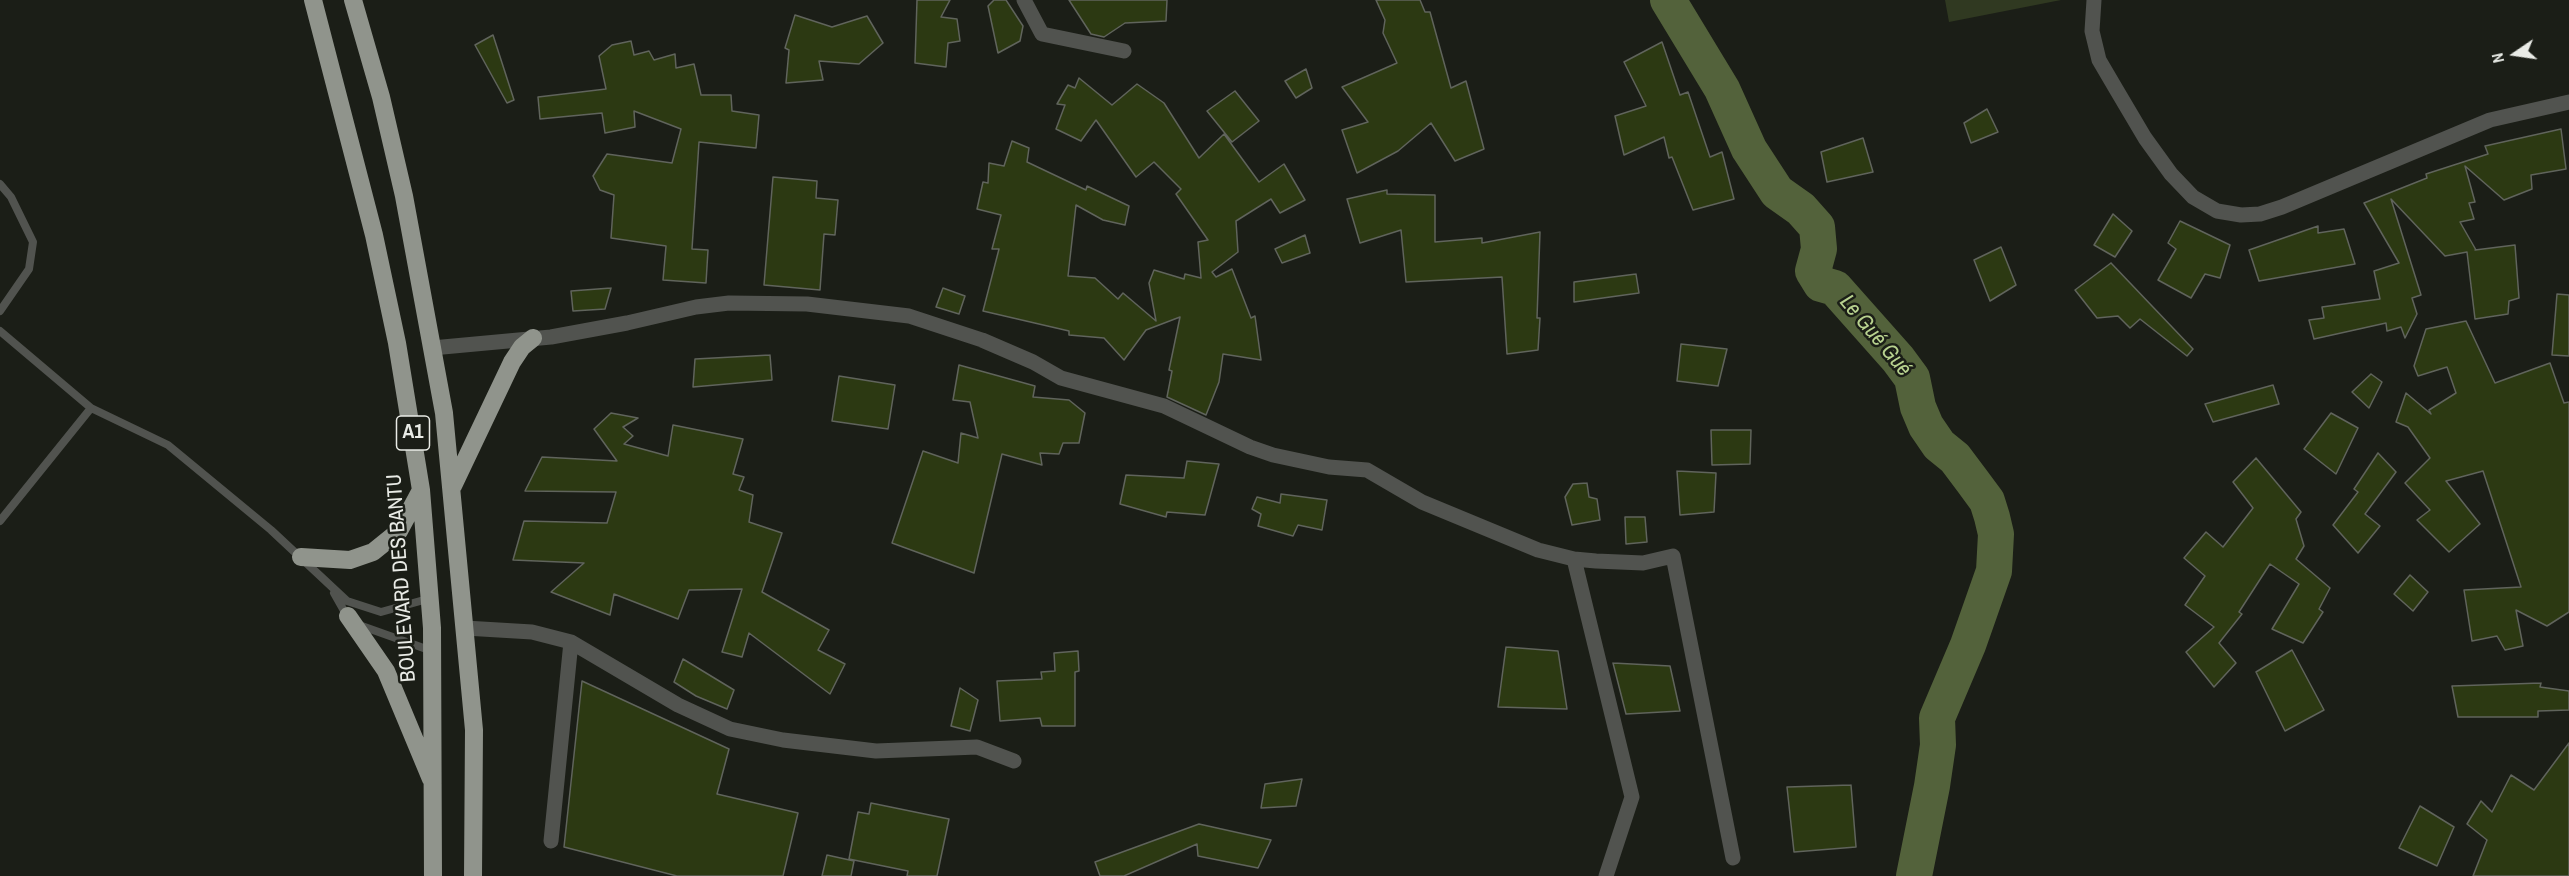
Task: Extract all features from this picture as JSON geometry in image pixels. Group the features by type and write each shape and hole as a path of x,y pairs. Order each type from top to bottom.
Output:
{"highway":[{"name":"BOULEVARD DES BANTU","path":"313,0 375,235 397,344 421,490 431,598 433,876"},
{"name":"A1","path":"353,0 393,146 444,413 453,488 459,583 474,730 473,876"},
{"path":"453,488 512,362 522,347 532,338"},
{"path":"301,557 350,560 373,552 399,531 421,490"},
{"path":"348,616 386,671 398,696 414,743 434,785"}],"street":[{"path":"1024,0 1042,34 1124,51"},
{"path":"2094,0 2092,31 2099,60 2171,174 2193,197 2217,211 2241,215 2282,207 2490,120 2569,102"},
{"path":"432,348 582,332 696,307 752,301 818,305 909,316 972,336 1034,363 1061,378 1164,406 1258,450 1300,462 1367,470 1422,502 1538,550 1574,559 1643,563 1672,556 1733,858"},
{"path":"1574,559 1632,797 1606,876"},
{"path":"465,628 532,633 571,642 678,705 730,729 783,740 876,751 977,747 1014,761"},
{"path":"551,840 571,642"}],"lane":[{"path":"0,184 11,197 33,242 29,269 0,311"},
{"path":"0,331 91,408 168,445 301,557 347,601 381,612 431,598"},
{"path":"0,521 91,408"},
{"path":"332,589 348,616 360,626 432,651"}],"green space":[{"path":"1945,0 2061,0 1949,22"}],"building":[{"path":"917,0 950,0 941,17 957,19 960,41 948,43 946,67 915,63"},
{"path":"994,0 1006,0 1023,26 1020,41 998,53 988,6"},
{"path":"1069,0 1167,0 1166,21 1125,23 1104,37 1091,34"},
{"path":"1376,0 1420,0 1425,12 1430,12 1451,88 1466,81 1484,149 1455,161 1431,123 1398,151 1357,173 1342,130 1368,122 1342,87 1397,63 1383,33 1385,20"},
{"path":"795,15 832,27 867,16 883,43 859,64 819,61 823,80 786,83 789,50 785,48"},
{"path":"493,35 514,100 507,103 475,45"},
{"path":"631,41 634,55 649,51 654,60 675,54 676,68 694,64 701,95 731,95 732,111 759,115 756,148 699,142 692,249 708,250 706,283 663,280 666,246 611,238 614,195 600,190 593,176 607,154 672,163 681,129 634,111 635,127 605,133 602,113 540,119 538,97 606,89 599,56 612,45"},
{"path":"1662,42 1680,95 1688,92 1710,157 1722,152 1734,199 1693,210 1672,157 1669,158 1664,137 1624,155 1615,116 1646,106 1624,62"},
{"path":"1306,69 1312,88 1296,98 1285,81"},
{"path":"1079,78 1112,105 1137,84 1164,103 1199,158 1224,134 1259,182 1284,164 1305,200 1280,213 1271,199 1236,221 1238,252 1212,272 1216,277 1232,269 1251,318 1255,316 1261,360 1223,354 1219,382 1206,415 1167,397 1172,371 1169,370 1180,317 1146,330 1124,360 1104,338 1069,335 1069,331 983,311 999,249 992,249 1001,215 977,209 983,182 988,183 989,163 1004,166 1012,141 1029,148 1027,162 1086,190 1087,186 1129,206 1125,225 1103,220 1076,205 1068,276 1095,278 1118,299 1123,293 1156,321 1149,283 1154,270 1184,279 1185,274 1201,278 1198,242 1208,240 1176,194 1181,189 1154,162 1136,177 1096,120 1081,141 1056,129 1065,105 1057,104 1068,85 1075,88"},
{"path":"1235,91 1259,121 1232,142 1207,111"},
{"path":"1987,109 1998,132 1971,143 1964,123"},
{"path":"2561,129 2566,169 2531,175 2532,189 2504,200 2465,166 2475,202 2469,203 2474,219 2460,222 2476,250 2515,245 2519,298 2509,301 2508,314 2475,319 2467,252 2445,256 2391,199 2421,295 2412,298 2417,314 2405,338 2401,327 2387,331 2386,323 2314,339 2309,320 2324,318 2322,307 2380,299 2374,271 2399,263 2364,203 2427,178 2426,174 2488,154 2485,146"},
{"path":"1863,138 1873,172 1827,182 1821,152"},
{"path":"773,177 817,181 816,198 838,200 835,235 824,234 820,290 764,285"},
{"path":"1387,190 1387,194 1435,195 1435,242 1482,238 1482,243 1540,232 1538,350 1507,354 1502,277 1406,282 1401,230 1360,243 1347,199"},
{"path":"2113,214 2132,231 2115,257 2094,245"},
{"path":"2180,221 2230,245 2220,278 2205,274 2191,298 2158,280 2176,249 2168,243"},
{"path":"2318,226 2318,233 2344,229 2355,264 2259,281 2249,250"},
{"path":"1305,235 1310,253 1282,263 1275,249"},
{"path":"2001,247 2016,285 1990,301 1974,260"},
{"path":"2111,263 2193,349 2187,356 2140,319 2130,328 2118,316 2097,318 2075,290"},
{"path":"1636,274 1639,293 1574,302 1574,282"},
{"path":"611,288 605,309 573,311 571,291"},
{"path":"943,288 965,296 959,314 936,307"},
{"path":"2557,294 2569,295 2569,356 2552,355"},
{"path":"2466,321 2495,383 2550,363 2564,403 2569,402 2569,612 2547,626 2516,610 2523,646 2505,650 2497,636 2472,641 2464,590 2521,587 2483,471 2446,481 2480,524 2449,552 2417,520 2430,510 2405,483 2430,458 2408,427 2396,422 2406,393 2431,414 2429,410 2456,393 2447,367 2418,376 2414,366 2426,329"},
{"path":"1681,344 1727,349 1718,386 1677,381"},
{"path":"770,355 772,380 693,387 695,359"},
{"path":"959,365 1035,386 1033,397 1069,400 1085,413 1079,443 1063,443 1059,454 1040,453 1042,465 1002,454 974,573 892,543 923,451 958,463 961,433 978,438 970,402 953,400"},
{"path":"2371,374 2382,382 2369,408 2352,392"},
{"path":"839,376 895,385 888,429 832,421"},
{"path":"2273,385 2279,404 2213,422 2205,404"},
{"path":"611,413 638,418 623,427 633,436 624,444 668,456 673,425 743,439 733,474 744,477 739,490 753,495 749,522 782,533 762,592 829,630 818,650 845,664 830,694 749,633 742,657 722,652 742,589 689,590 678,619 614,594 610,615 551,592 584,563 513,560 524,521 607,523 616,492 525,491 542,457 617,461 594,429"},
{"path":"2331,413 2358,428 2336,474 2304,449"},
{"path":"1711,430 1751,430 1750,464 1712,465"},
{"path":"2378,453 2396,472 2365,514 2380,526 2358,553 2333,525 2358,492 2354,489"},
{"path":"2256,458 2301,512 2296,519 2304,546 2296,559 2330,588 2319,609 2323,612 2303,643 2272,629 2299,584 2270,564 2239,612 2242,614 2219,643 2236,663 2214,687 2186,652 2214,627 2185,605 2205,576 2184,558 2206,532 2223,547 2253,508 2233,482"},
{"path":"1187,461 1219,464 1205,515 1167,512 1166,517 1120,504 1126,475 1184,478"},
{"path":"1677,471 1716,473 1714,512 1680,515"},
{"path":"1587,483 1589,497 1597,499 1600,520 1572,525 1565,497 1573,484"},
{"path":"1281,494 1327,500 1322,530 1298,525 1293,536 1258,526 1261,514 1252,509 1257,497 1280,503"},
{"path":"1625,517 1645,517 1647,542 1626,544"},
{"path":"2410,575 2428,592 2413,611 2394,594"},
{"path":"1506,647 1558,651 1567,709 1498,707"},
{"path":"2292,650 2324,710 2285,731 2256,672"},
{"path":"1078,651 1079,671 1075,672 1075,726 1042,726 1040,718 1000,721 997,681 1042,679 1041,672 1055,671 1054,653"},
{"path":"683,659 734,690 727,709 696,696 674,682"},
{"path":"1613,663 1670,666 1680,711 1626,714"},
{"path":"582,681 729,749 717,794 798,813 783,876 677,876 564,847"},
{"path":"2541,683 2540,687 2569,691 2569,710 2538,711 2538,717 2458,717 2452,686"},
{"path":"960,688 978,700 970,731 951,726"},
{"path":"2569,743 2569,876 2473,876 2487,840 2467,824 2481,801 2492,812 2511,775 2534,790"},
{"path":"1302,779 1296,806 1261,808 1265,784"},
{"path":"1851,785 1856,847 1794,852 1787,787"},
{"path":"871,803 949,819 937,876 907,876 908,871 849,859 858,812 869,814"},
{"path":"2420,806 2454,827 2437,866 2399,848"},
{"path":"1199,824 1271,840 1258,868 1198,856 1197,844 1124,876 1100,876 1095,862"},
{"path":"827,855 854,861 851,876 822,876"}],"waterway":[{"name":"Le Gué Gué","path":"1668,0 1722,89 1749,149 1777,192 1801,209 1817,227 1819,249 1813,271 1821,284 1835,288 1912,378 1918,407 1926,426 1939,445 1955,458 1987,501 1992,517 1996,534 1994,571 1968,645 1937,718 1938,745 1914,876"}]}
